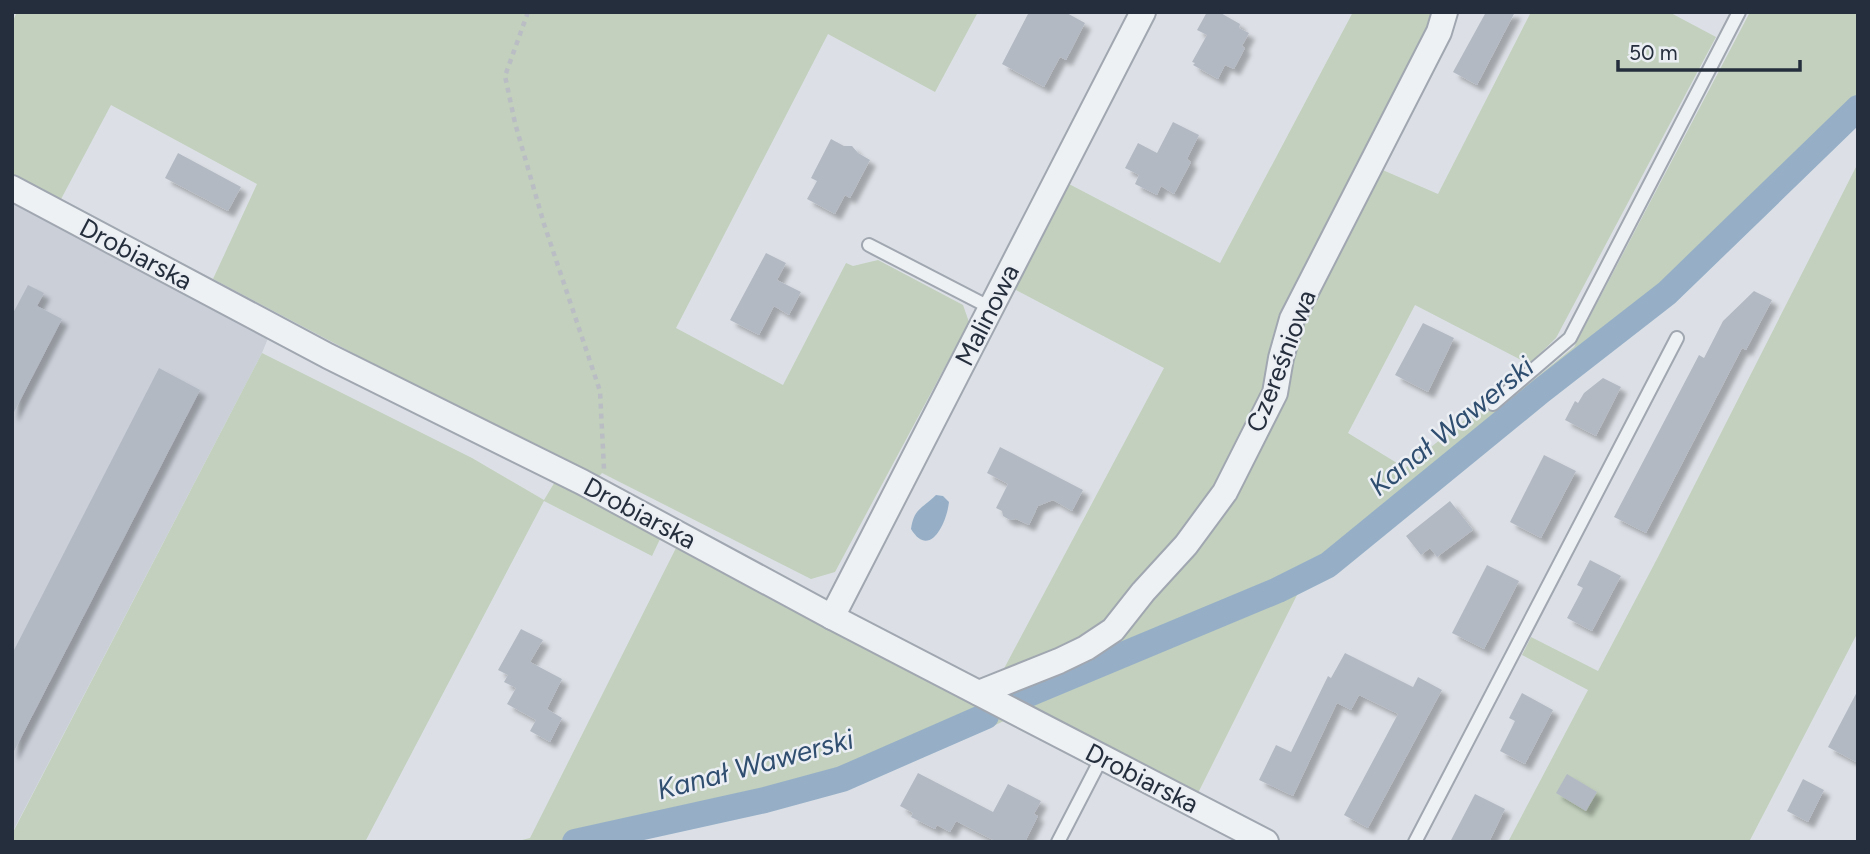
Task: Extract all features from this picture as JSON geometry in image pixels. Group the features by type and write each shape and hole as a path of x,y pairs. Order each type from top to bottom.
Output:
{"street":[{"name":"Malinowa","path":"832,617 1143,12"},
{"name":"Czereśniowa","path":"979,693 1059,661 1086,648 1113,630 1186,545 1225,492 1275,393 1292,319 1439,32 1445,12"},
{"name":"Drobiarska","path":"12,188 328,356 605,494 832,617 1266,842"}],"lane":[{"path":"1493,404 1570,338 1740,12"},
{"path":"869,245 991,308"},
{"path":"1415,842 1677,338"},
{"path":"1058,842 1102,757"}],"path":[{"path":"528,12 505,75 515,123 544,224 600,391 605,494"}],"shaded area":[{"path":"12,197 271,331 12,833"}],"green space":[{"path":"17,12 978,12 935,92 828,34 676,328 783,385 846,263 853,266 878,260 963,305 969,322 835,572 811,579 602,473 595,481 213,279 257,184 111,105 60,201 12,176 12,23"},
{"path":"1353,12 1434,12 1287,309 1269,386 1207,506 1094,634 999,678 1164,368 1014,289 1069,184 1220,263"},
{"path":"1531,12 1669,12 1716,37 1556,338 1529,364 1415,305 1348,433 1405,468 1487,402 1495,411 1574,347 1750,12 1858,12 1858,118 1667,302 1331,573 1302,585 1196,797 1003,693 1121,640 1125,624 1217,518 1297,329 1378,168 1438,194"},
{"path":"1858,163 1858,632 1749,842 1508,842 1588,690 1522,655 1531,637 1598,671"},
{"path":"262,353 472,458 544,500 556,480 661,537 652,556 544,501 365,842 12,842 12,834"},
{"path":"677,546 1006,720 830,794 728,820 632,842 514,842 530,838"}],"water":[{"path":"936,495 943,496 949,502 948,510 936,535 925,541 918,538 911,529 912,522 919,509"}],"building":[{"path":"1029,12 1065,12 1085,23 1066,60 1060,57 1044,87 1002,64"},
{"path":"1207,12 1219,12 1240,24 1239,28 1249,33 1234,69 1225,65 1218,79 1192,62 1207,35 1197,30"},
{"path":"1486,12 1515,12 1477,85 1453,72"},
{"path":"1173,122 1199,135 1187,159 1191,162 1174,194 1161,186 1157,195 1135,184 1139,175 1125,168 1138,143 1157,153"},
{"path":"831,139 844,146 852,146 870,160 850,198 845,195 835,214 807,199 817,181 811,178"},
{"path":"178,153 241,187 228,211 165,178"},
{"path":"766,253 786,263 777,280 801,292 789,315 774,306 759,335 730,320"},
{"path":"28,285 44,293 37,306 62,319 12,416 12,315"},
{"path":"1754,291 1772,300 1746,350 1742,348 1646,533 1614,517 1699,355 1704,358 1723,321"},
{"path":"1423,323 1454,338 1428,392 1395,375"},
{"path":"159,368 200,390 12,755 12,654"},
{"path":"1603,378 1621,387 1596,436 1565,420 1575,401 1578,403 1584,393"},
{"path":"1000,447 1083,490 1072,511 1053,500 1038,506 1029,525 1003,516 1002,511 996,508 1008,484 987,473"},
{"path":"1544,455 1576,471 1541,538 1510,522"},
{"path":"1450,501 1473,530 1437,557 1430,548 1421,555 1406,536"},
{"path":"1590,560 1621,576 1592,631 1567,618 1583,588 1577,585"},
{"path":"1487,565 1519,581 1484,649 1452,633"},
{"path":"521,629 543,640 530,662 562,679 547,709 562,718 550,742 530,731 536,720 507,704 516,688 504,682 508,675 498,670"},
{"path":"1345,653 1413,687 1418,677 1442,690 1368,828 1344,815 1398,714 1359,695 1351,710 1337,703 1293,796 1259,780 1276,745 1291,752 1328,676 1331,678"},
{"path":"1858,690 1858,763 1828,747"},
{"path":"1522,693 1553,710 1525,764 1500,751 1515,721 1509,718"},
{"path":"918,773 993,812 1008,784 1041,801 1034,814 1038,816 1025,842 997,842 956,821 950,832 937,825 935,829 911,817 913,813 900,806"},
{"path":"1567,774 1597,792 1586,811 1556,793"},
{"path":"1803,779 1824,790 1808,822 1787,811"},
{"path":"1475,794 1505,809 1489,842 1450,842"}],"waterway":[{"name":"Kanał Wawerski","path":"1019,698 1278,590 1328,565 1541,391 1667,293 1858,108"},
{"name":"Kanał Wawerski","path":"575,842 765,800 842,779 986,716"}]}
